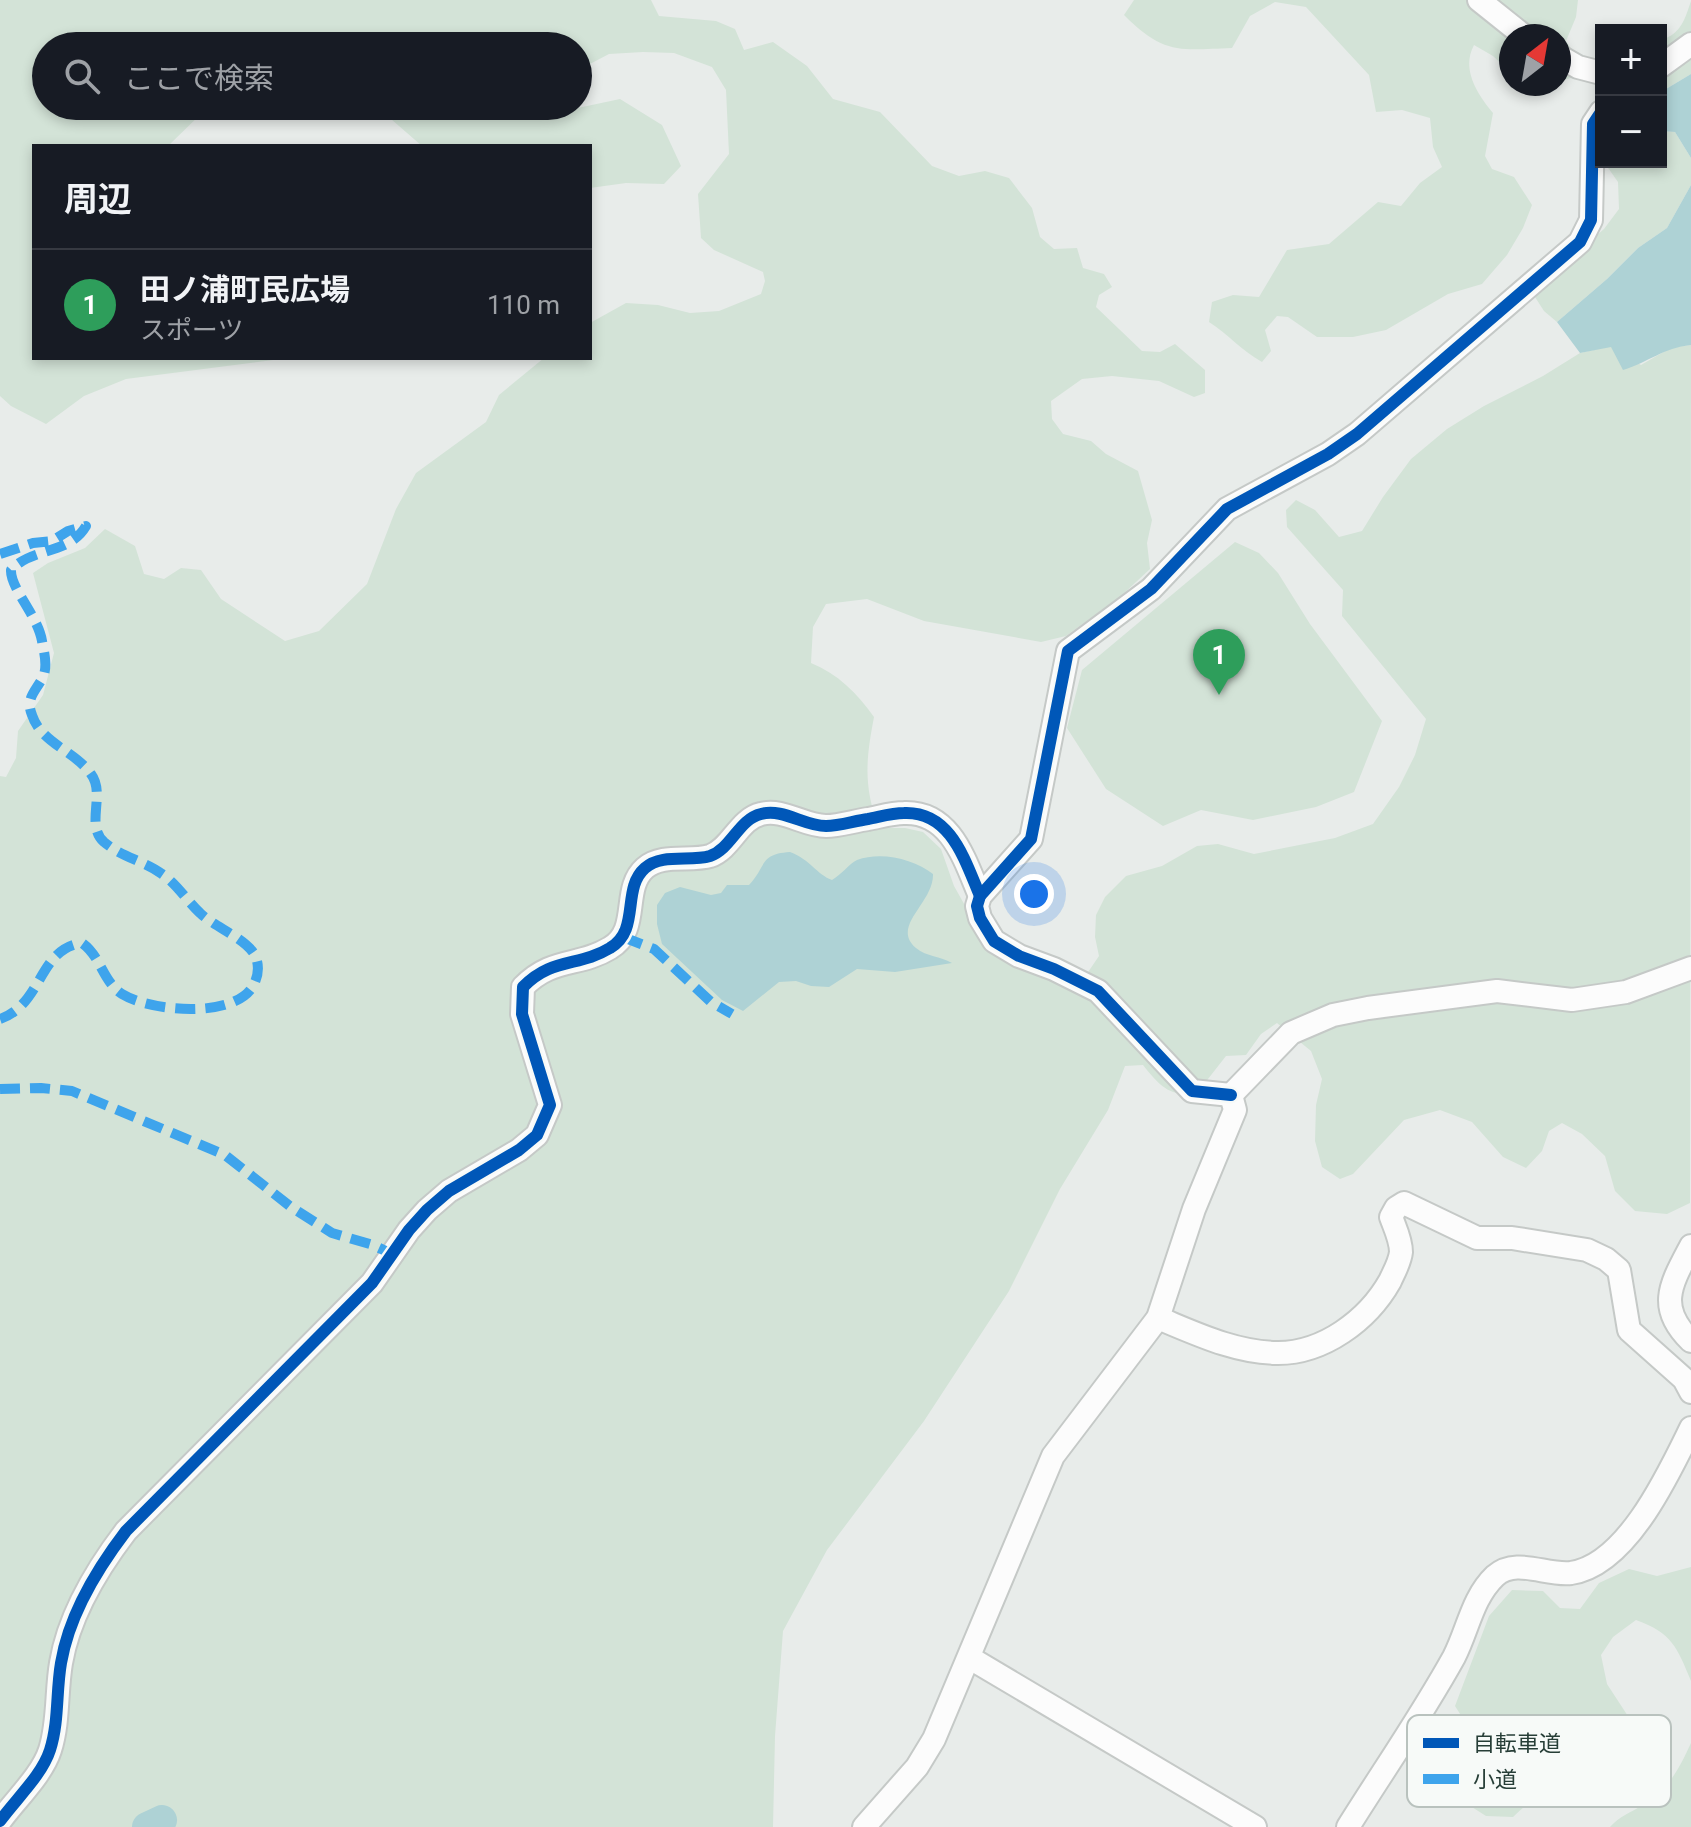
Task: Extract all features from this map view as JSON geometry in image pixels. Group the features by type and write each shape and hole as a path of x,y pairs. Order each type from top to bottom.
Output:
{"street":[{"path":"1479,0 1509,24"},
{"path":"1667,62 1691,44"},
{"path":"1571,63 1595,71"},
{"path":"1231,1095 1192,1091 1098,991 1019,956 994,941 980,918 977,906 980,896 1031,839 1068,651 1151,589 1227,509 1328,454 1357,434 1580,242 1591,220 1595,121"},
{"path":"0,1821 49,1753 62,1659 73,1622 108,1554 126,1531 372,1283 427,1210 449,1191 519,1150 537,1135 550,1105 522,1014 523,987 535,974 610,948 623,937 631,919 636,880 645,868 656,861 712,856 749,820 760,814 776,812 826,826 904,813 922,815 949,833 964,857 980,896"},
{"path":"1231,1095 1291,1033 1333,1015 1497,991 1572,1000 1626,992 1691,968"},
{"path":"864,1827 917,1767 934,1739 1053,1456 1158,1318 1194,1209 1235,1110 1231,1095"},
{"path":"1158,1318 1231,1348 1277,1353 1306,1349 1336,1336 1360,1319 1380,1298 1396,1270 1401,1254 1399,1237 1391,1217 1396,1208 1404,1203 1477,1238 1512,1238 1587,1250 1606,1259 1619,1270 1629,1330 1684,1379 1691,1392"},
{"path":"1691,1246 1675,1280 1669,1307 1672,1319 1691,1341"},
{"path":"1418,1715 1455,1655 1486,1585 1511,1567 1570,1573 1593,1565 1625,1539 1644,1514 1666,1480 1691,1428"},
{"path":"970,1658 1255,1827"},
{"path":"1348,1827 1407,1732"}],"green space":[{"path":"0,0 651,0 659,16 716,21 735,29 744,50 773,42 807,66 833,99 880,112 932,166 959,176 985,171 1009,178 1032,208 1040,237 1054,249 1077,248 1083,268 1104,274 1112,287 1099,295 1096,307 1142,351 1160,352 1175,344 1205,370 1205,393 1194,397 1159,381 1112,376 1082,379 1051,401 1052,419 1063,434 1091,441 1106,454 1138,471 1152,520 1147,543 1150,569 1121,596 1066,636 1041,642 924,621 867,599 826,604 813,627 811,663 846,685 874,717 869,746 868,785 879,828 923,832 941,849 954,886 985,941 1084,978 1099,956 1095,937 1096,915 1105,897 1126,876 1162,866 1197,846 1218,844 1254,854 1335,838 1373,824 1399,787 1415,755 1426,719 1342,616 1343,590 1287,527 1286,510 1296,500 1315,510 1339,537 1362,531 1411,459 1447,429 1484,406 1580,353 1611,346 1641,365 1672,347 1691,345 1690,1203 1667,1214 1635,1211 1615,1191 1605,1156 1582,1134 1562,1123 1549,1131 1542,1151 1526,1168 1503,1157 1472,1122 1440,1110 1404,1120 1353,1174 1340,1179 1322,1167 1315,1141 1316,1105 1322,1079 1311,1051 1277,1023 1261,1034 1246,1055 1226,1056 1197,1093 1172,1092 1143,1065 1125,1066 1108,1110 1060,1189 1009,1291 924,1421 827,1550 783,1631 775,1736 773,1827 0,1827 0,776 6,777 16,758 18,731 43,695 54,653 33,573 48,563 85,548 105,529 135,546 144,574 164,579 181,568 201,570 221,599 285,641 319,631 367,584 396,509 416,473 486,422 499,395 542,360 592,360 592,322 626,303 658,305 690,313 719,311 761,294 765,281 763,272 714,250 701,238 698,194 729,154 726,90 712,67 674,53 609,54 592,63 592,32 32,32 32,120 195,120 170,144 32,144 32,360 273,360 126,379 84,396 46,424 11,406 0,396"},
{"path":"1134,0 1578,0 1571,29 1571,24 1499,24 1499,62 1474,45 1470,54 1473,81 1493,113 1485,156 1492,169 1514,177 1532,205 1507,255 1482,284 1448,294 1386,330 1353,337 1317,337 1288,317 1277,316 1265,330 1271,351 1262,362 1209,322 1212,302 1233,295 1259,297 1287,250 1329,244 1378,202 1401,206 1420,183 1442,167 1433,147 1430,118 1402,110 1376,112 1369,75 1306,7 1275,2 1250,16 1232,48 1185,49 1162,44 1124,15"},
{"path":"1691,1 1691,74 1667,88 1667,37 1678,30"},
{"path":"1571,48 1577,57 1595,58 1595,81 1571,78"},
{"path":"620,99 662,125 681,166 664,184 626,183 592,188 592,144 420,144 392,120 592,120 592,105"},
{"path":"1667,131 1675,132 1691,158 1691,185 1667,228 1638,248 1557,322 1544,311 1535,297 1537,287 1604,229 1619,209 1618,182 1608,168 1667,168"},
{"path":"1235,542 1259,553 1278,573 1310,624 1382,721 1354,792 1316,807 1253,820 1201,810 1163,826 1106,789 1067,728 1082,670"},
{"path":"1691,1567 1691,1681 1682,1659 1666,1636 1636,1620 1613,1637 1601,1655 1607,1684 1627,1715 1461,1715 1455,1706 1489,1616 1512,1590 1543,1591 1560,1608 1580,1609 1599,1583 1629,1569 1657,1576"},
{"path":"1691,1743 1691,1827 1610,1827 1639,1807 1671,1807 1671,1779"},
{"path":"1472,1807 1525,1807 1513,1817 1486,1816"}],"water":[{"path":"1691,74 1691,158 1675,132 1667,131 1667,88"},
{"path":"1691,185 1691,345 1672,349 1623,370 1611,347 1580,353 1557,322 1638,248 1667,228"},
{"path":"790,852 832,880 857,860 876,856 907,861 933,874 927,895 910,923 909,940 920,951 952,963 895,972 857,969 829,987 796,981 779,982 743,1011 722,1000 662,944 657,924 657,905 665,893 680,887 711,895 721,893 727,885 749,885 768,858"}],"waterway":[{"path":"147,1827 162,1820"}],"marked path":[{"path":"0,554 33,543 52,541 68,531 86,526 70,542 29,558 11,570 15,585 35,622 45,654 43,677 31,699 32,715 43,733 91,774 97,791 96,827 104,842 167,878 200,913 247,945 258,967 255,982 246,994 232,1002 214,1007 173,1008 153,1005 122,994 115,989 82,943 68,947 57,955 25,1002 0,1019"},
{"path":"623,937 654,949 711,1002 732,1014"},
{"path":"0,1089 72,1091 225,1155 291,1207 332,1233 392,1254"}],"cycle path":[{"path":"1231,1095 1192,1091 1098,991 1019,956 994,941 980,918 977,906 980,896 1031,839 1068,651 1151,589 1227,509 1328,454 1357,434 1580,242 1591,220 1595,121"},
{"path":"0,1821 35,1778 50,1750 61,1663 70,1627 95,1577 126,1531 372,1283 427,1210 449,1191 519,1150 537,1135 550,1105 522,1014 523,987 544,971 599,954 619,940 625,931 634,887 645,868 668,859 710,856 724,847 753,817 761,814 777,813 826,826 904,813 934,820 945,829 962,854 980,896"}],"place":[{"name":"田ノ浦町民広場","path":"1219,695"}]}
